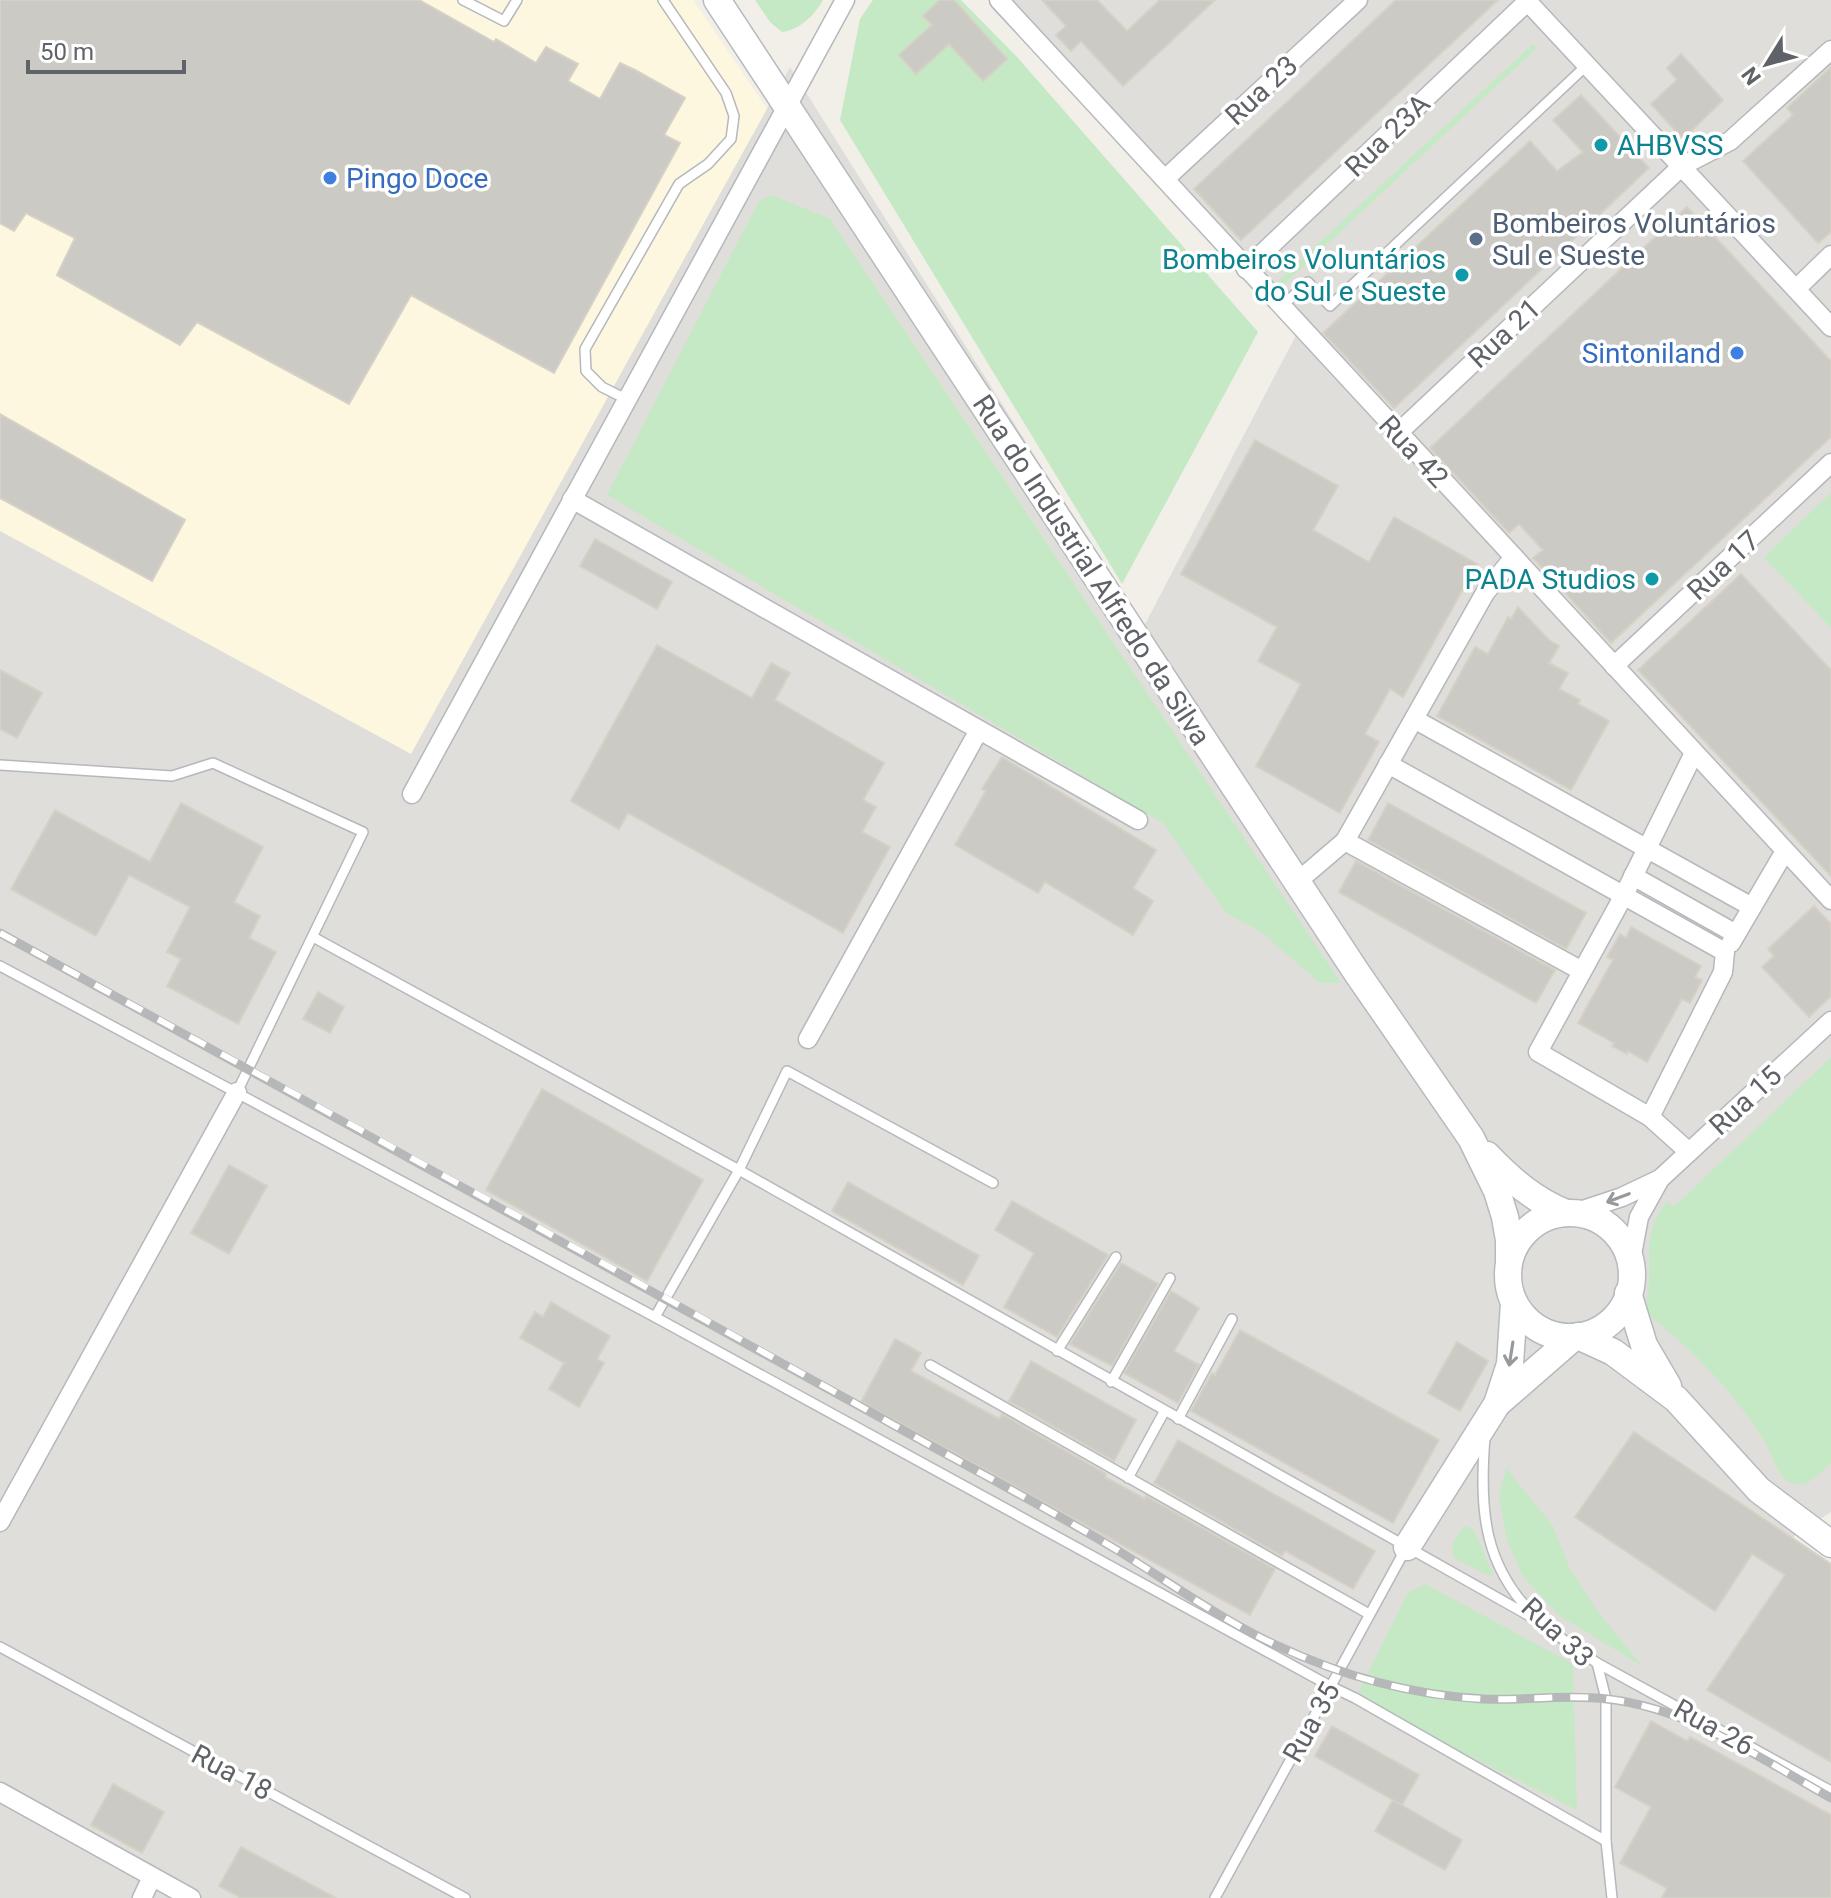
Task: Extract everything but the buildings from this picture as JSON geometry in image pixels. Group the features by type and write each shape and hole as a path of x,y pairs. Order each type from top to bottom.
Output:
{"street":[{"name":"Rua do Industrial Alfredo da Silva","path":"717,0 1297,882 1471,1138 1497,1191 1505,1217 1509,1260"},
{"path":"412,794 845,0"},
{"name":"Rua 42","path":"999,0 1831,900"},
{"name":"Rua 23","path":"1165,179 1358,0"},
{"path":"1527,1 1831,327"},
{"name":"Rua 23A","path":"1246,269 1527,1"},
{"name":"Rua 21","path":"1398,433 1682,166 1730,141 1831,50"},
{"path":"1796,289 1831,255"},
{"name":"Rua 17","path":"1614,666 1831,463"},
{"path":"572,499 1138,820"},
{"path":"1297,882 1345,841 1485,593 1514,557"},
{"path":"1414,719 1752,907"},
{"path":"808,1039 979,730"},
{"path":"1689,1152 1650,1117 1538,1052 1624,895 1694,753"},
{"path":"1388,764 1725,952"},
{"path":"1345,841 1582,971"},
{"path":"1650,1117 1723,972 1725,952 1785,851"},
{"path":"1633,876 1736,934"},
{"name":"Rua 15","path":"1570,1213 1622,1197 1660,1179 1831,1021"},
{"path":"0,1522 237,1092"},
{"name":"Rua do Industrial Alfredo da Silva","path":"1471,1138 1524,1190 1545,1204 1570,1213"},
{"name":"Rua 15","path":"1630,1265 1639,1217 1660,1179"},
{"path":"1492,1413 1576,1337 1598,1330 1623,1308 1628,1293 1630,1265 1627,1250 1616,1234 1602,1222 1570,1213 1548,1216 1532,1225 1518,1240 1509,1260 1508,1282 1514,1303 1524,1318 1556,1336 1576,1337 1613,1352 1676,1399 1759,1490 1829,1540"},
{"path":"1628,1293 1644,1345 1676,1399"},
{"path":"1407,1547 1492,1413 1510,1364 1514,1303"},
{"path":"0,1792 191,1898"},
{"path":"142,1898 152,1877"}],"lane":[{"path":"463,0 504,21 517,0"},
{"path":"626,399 602,387 586,371 585,349 679,184 708,164 731,139 734,116 726,93 663,0"},
{"path":"1281,307 1308,282 1330,306 1587,65"},
{"path":"0,765 172,776 213,763 363,832 237,1092"},
{"path":"313,937 739,1170 1542,1623"},
{"path":"0,966 655,1317 1355,1698 1606,1841"},
{"path":"655,1317 739,1170 787,1071 993,1183"},
{"path":"1057,1351 1116,1257"},
{"path":"1111,1382 1170,1278"},
{"path":"1178,1419 1232,1319"},
{"path":"930,1365 1369,1614"},
{"path":"1128,1478 1164,1412"},
{"name":"Rua 33","path":"1492,1413 1482,1475 1485,1525 1492,1550 1520,1599 1542,1623 1597,1663 1606,1699 1606,1841 1612,1898"},
{"name":"Rua 35","path":"1215,1898 1407,1547"},
{"name":"Rua 18","path":"0,1647 465,1898"},
{"name":"Rua 26","path":"1597,1663 1831,1791"}],"shaded area":[{"path":"0,0 693,0 767,109 411,754 0,531"},
{"path":"1012,0 1831,0 1831,1512 1792,1538 1831,1564 1831,1898 0,1898 0,531 411,754 790,67 1143,628 1303,322"}],"green space":[{"path":"755,0 823,0 806,21 782,32 770,22"},
{"path":"873,0 961,0 1017,57 1258,332 1122,584 840,120 860,19"},
{"path":"1533,44 1537,48 1280,288 1276,283"},
{"path":"772,195 830,219 1341,983 1320,983 1261,932 1226,913 1163,823 607,495 759,201"},
{"path":"1831,493 1831,628 1764,557"},
{"path":"1831,1057 1831,1463 1807,1483 1795,1484 1781,1474 1763,1439 1724,1386 1678,1340 1644,1312 1649,1284 1649,1248 1655,1221 1667,1201 1674,1207"},
{"path":"1506,1468 1553,1526 1569,1567 1596,1609 1642,1666 1560,1616 1523,1577 1507,1540 1499,1497"},
{"path":"1466,1526 1474,1530 1492,1577 1454,1558 1452,1545"},
{"path":"1425,1584 1573,1664 1577,1810 1355,1698 1408,1593"}],"railway":[{"path":"0,933 1030,1500 1215,1612 1276,1645 1352,1675 1430,1693 1483,1699 1592,1698 1637,1704 1724,1737 1831,1798"}],"place":[{"name":"AHBVSS","path":"1601,145"},
{"name":"Pingo Doce","path":"330,178"},
{"name":"Bombeiros Voluntários Sul e Sueste","path":"1476,239"},
{"name":"Bombeiros Voluntários do Sul e Sueste","path":"1462,275"},
{"name":"Sintoniland","path":"1737,353"},
{"name":"PADA Studios","path":"1652,579"}]}
